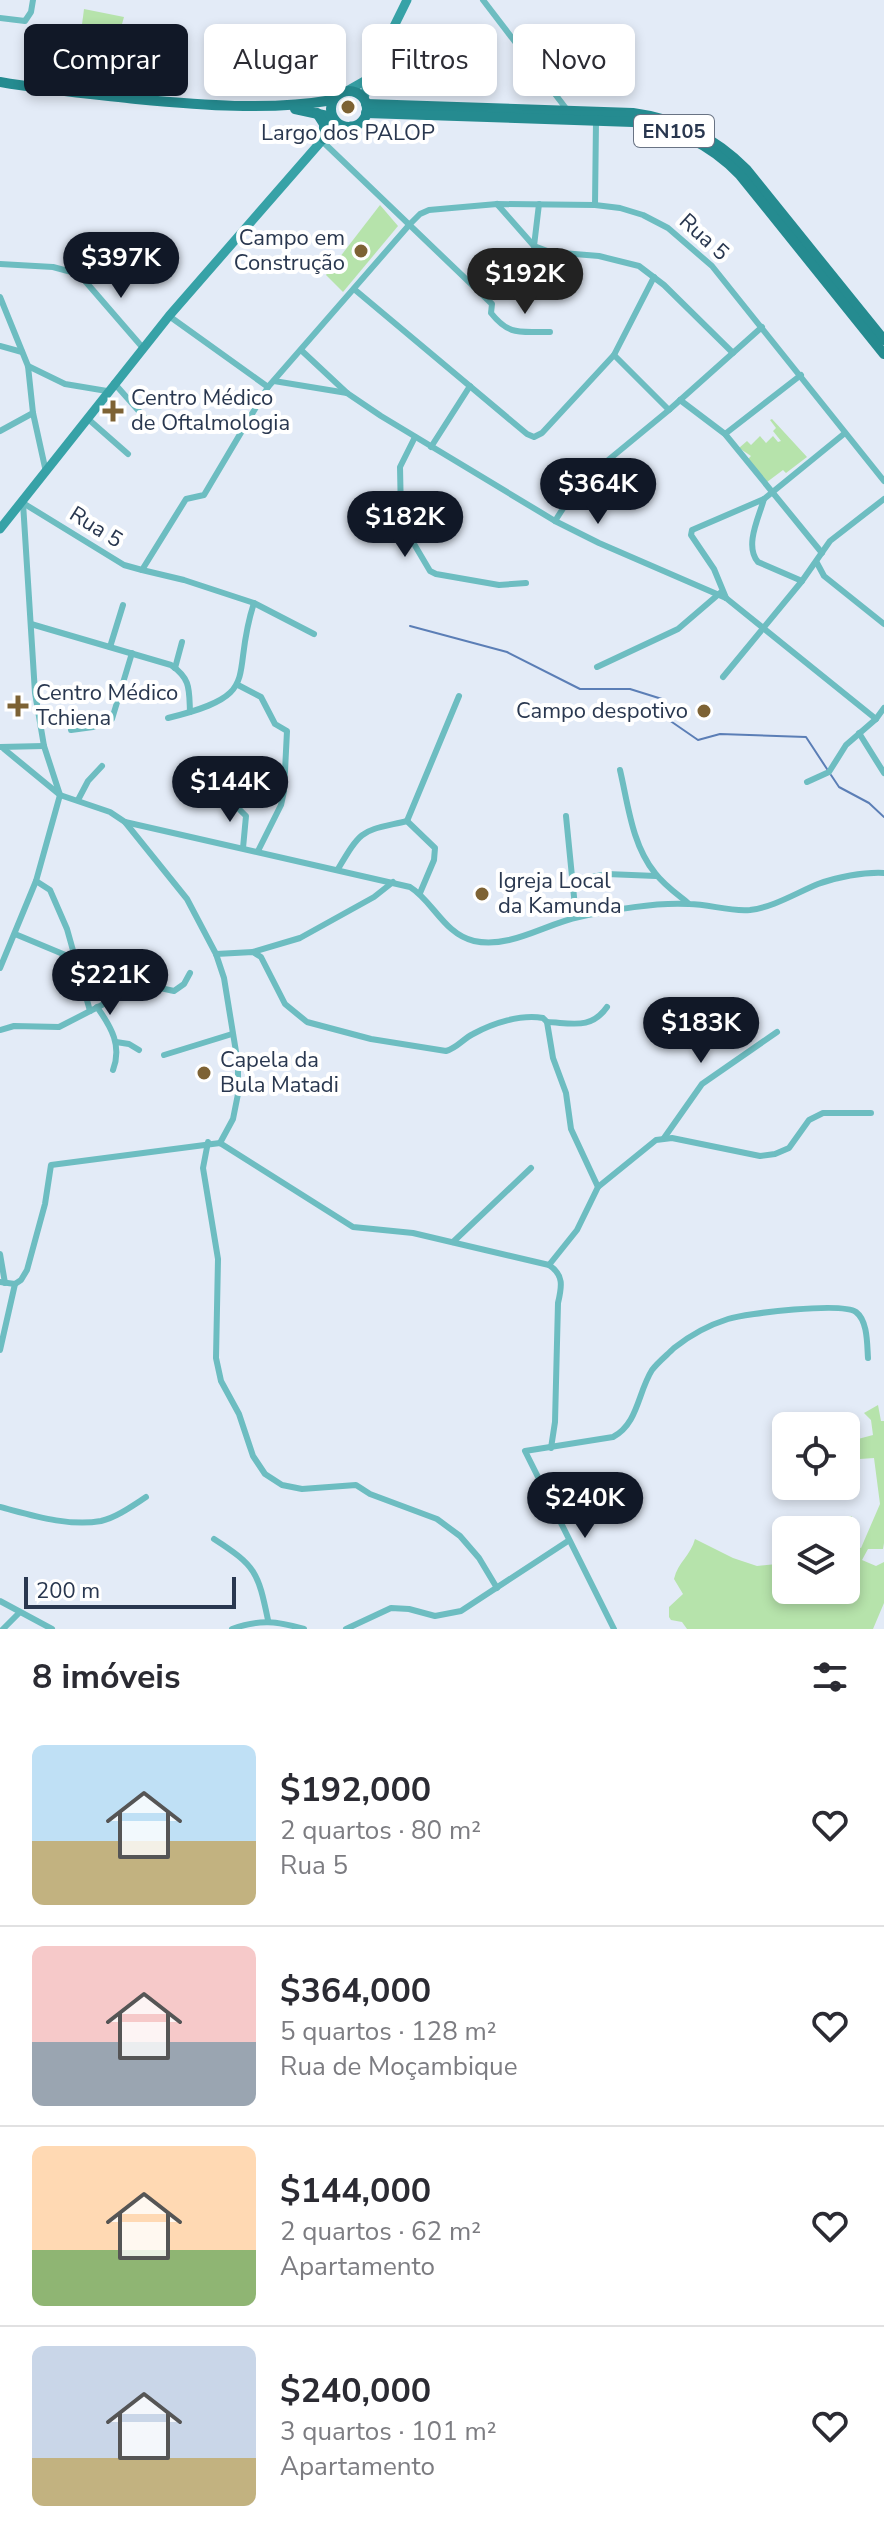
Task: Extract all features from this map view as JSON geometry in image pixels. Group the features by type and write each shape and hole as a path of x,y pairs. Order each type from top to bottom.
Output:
{"main road":[{"path":"395,24 407,0"},
{"path":"0,82 169,102 282,107 332,117 339,124 351,126"},
{"path":"282,107 333,100 362,82"},
{"name":"EN105","path":"347,91 358,94 365,105"},
{"path":"324,139 360,123 366,96"},
{"path":"0,529 110,387 324,139 332,117 333,100"},
{"name":"EN105","path":"365,105 633,113 663,118 690,129 723,148 746,169 884,340"},
{"name":"EN105","path":"365,105 633,122 690,137 727,162 884,354"},
{"path":"317,113 324,124 324,139"}],"street":[{"path":"0,18 25,21 33,0"},
{"path":"483,0 568,111"},
{"path":"595,205 596,121"},
{"path":"324,139 492,304 491,313 502,327 513,333 550,332"},
{"path":"497,204 534,246 550,252 611,258 639,266 733,353"},
{"name":"Rua 5","path":"23,503 124,565 142,570 186,499 204,495 268,387 410,224 420,214 439,208 497,204 620,208 668,228 712,266 884,481"},
{"path":"534,246 539,204"},
{"path":"0,264 22,263 79,274 143,348"},
{"path":"354,289 534,437 542,433 614,355 654,277"},
{"path":"0,297 28,366 33,413 46,472"},
{"path":"169,316 268,387"},
{"path":"555,521 578,485 762,327"},
{"path":"0,346 22,352"},
{"path":"301,350 347,393 555,521 723,596 876,719"},
{"path":"614,355 669,410"},
{"path":"28,366 65,384 110,387 145,418"},
{"path":"725,434 801,375"},
{"path":"274,381 347,393"},
{"path":"431,447 470,386"},
{"path":"680,400 725,434 822,553"},
{"path":"0,431 33,413"},
{"path":"87,418 128,454"},
{"path":"723,596 714,569 690,532 698,525 764,499 845,433"},
{"path":"415,437 400,467 401,515 425,565 436,574 499,585 526,583"},
{"path":"764,499 752,542 753,557 802,581"},
{"path":"723,677 817,562 830,541 884,499"},
{"path":"0,968 36,881 60,795 44,746 33,684 23,503"},
{"path":"369,510 383,524 406,530"},
{"path":"817,562 824,576 884,624"},
{"path":"142,570 254,603 314,634"},
{"path":"597,667 665,638 723,596"},
{"path":"168,718 218,703 238,685 244,663 247,624 254,603"},
{"path":"110,647 123,605"},
{"path":"31,624 175,668 185,675 190,712"},
{"path":"175,668 182,642"},
{"path":"71,730 93,727 112,719 132,653"},
{"path":"238,685 261,697 275,724 287,731 281,805 258,851"},
{"path":"407,821 459,696"},
{"path":"807,782 829,772 846,745 884,708"},
{"path":"859,733 884,773"},
{"path":"2,748 44,746"},
{"path":"2,748 60,795 110,812 125,822 187,899 216,954 229,1003 238,1064 238,1094 233,1119 220,1143"},
{"path":"78,800 88,781 102,766"},
{"path":"620,770 639,847 656,876 688,903"},
{"path":"237,807 240,787"},
{"path":"211,804 237,807 246,816 243,848"},
{"path":"566,816 576,917"},
{"path":"338,869 363,833 407,821"},
{"path":"407,821 435,848 434,860 420,893"},
{"path":"125,822 393,882 420,893 455,932 470,941 489,943 511,939 576,917 629,909 688,903 749,910 822,883 883,870"},
{"path":"573,881 607,874 656,876"},
{"path":"36,881 50,890 67,929 94,1009 116,1042 118,1057 113,1070"},
{"path":"216,954 253,952 300,938 374,897 393,882"},
{"path":"15,934 75,959"},
{"path":"253,952 261,957 285,1004 307,1022 371,1039 446,1051 474,1033 510,1020 537,1017 547,1022 587,1023 598,1020 607,1007"},
{"path":"0,1030 14,1026 59,1027 137,987 151,986 174,991 184,984 190,973"},
{"path":"547,1022 553,1058 566,1093 571,1129 598,1187"},
{"path":"549,1265 577,1230 598,1187 627,1162 664,1138 702,1084 777,1032"},
{"path":"164,1055 232,1034"},
{"path":"116,1042 139,1050"},
{"path":"664,1138 760,1156 789,1148 809,1120 823,1113 871,1113"},
{"path":"208,1142 203,1168 218,1259 216,1358 221,1381 239,1414 253,1456 265,1474 282,1485 302,1489 356,1485 370,1494 437,1519 460,1536 479,1558 497,1588"},
{"path":"0,1254 3,1282 15,1284 27,1270 45,1204 51,1165 208,1142 220,1143 353,1227 413,1233 549,1265 558,1271 562,1284 558,1303 555,1422 551,1448"},
{"path":"453,1242 531,1168"},
{"path":"0,1350 15,1284"},
{"path":"614,1629 525,1451 613,1437 623,1432 654,1367 692,1335 729,1319 802,1308 851,1309 860,1314 864,1325 868,1358"},
{"path":"0,1507 73,1522 101,1521 124,1512 146,1497"},
{"path":"214,1539 251,1566 262,1589 268,1620"},
{"path":"346,1629 391,1608 435,1616 461,1611 568,1541"},
{"path":"0,1601 52,1629"},
{"path":"3,1629 19,1613"},
{"path":"232,1629 268,1620 304,1629"}],"green space":[{"path":"84,9 124,17 122,24 82,24"},
{"name":"Campo em Construção","path":"380,205 398,226 343,292 326,275"},
{"path":"772,419 807,457 786,473 783,470 767,482 748,459 751,456 739,448 747,441 751,445 760,436 766,443 773,436 778,442 781,441 773,431 776,428"},
{"path":"878,1405 881,1421 884,1421 884,1543 883,1549 868,1549 862,1560 876,1566 884,1562 884,1603 873,1629 687,1629 682,1622 671,1620 669,1607 683,1594 674,1579 695,1539 757,1566 772,1564 772,1604 860,1604 860,1548 880,1504 874,1458 860,1459 860,1438 873,1435 871,1420 864,1413"}],"waterway":[{"path":"410,626 507,652 580,689 630,689 662,699 669,720 698,740 720,734 806,737 827,769"},
{"path":"831,775 839,787 869,803 884,817"}],"place":[{"name":"Largo dos PALOP","path":"348,107"},
{"name":"Campo em Construção","path":"361,251"},
{"name":"Centro Médico de Oftalmologia","path":"113,411"},
{"name":"Centro Médico Tchiena","path":"18,706"},
{"name":"Campo despotivo","path":"704,711"},
{"name":"Igreja Local da Kamunda","path":"482,894"},
{"name":"Capela da Bula Matadi","path":"204,1073"}]}
